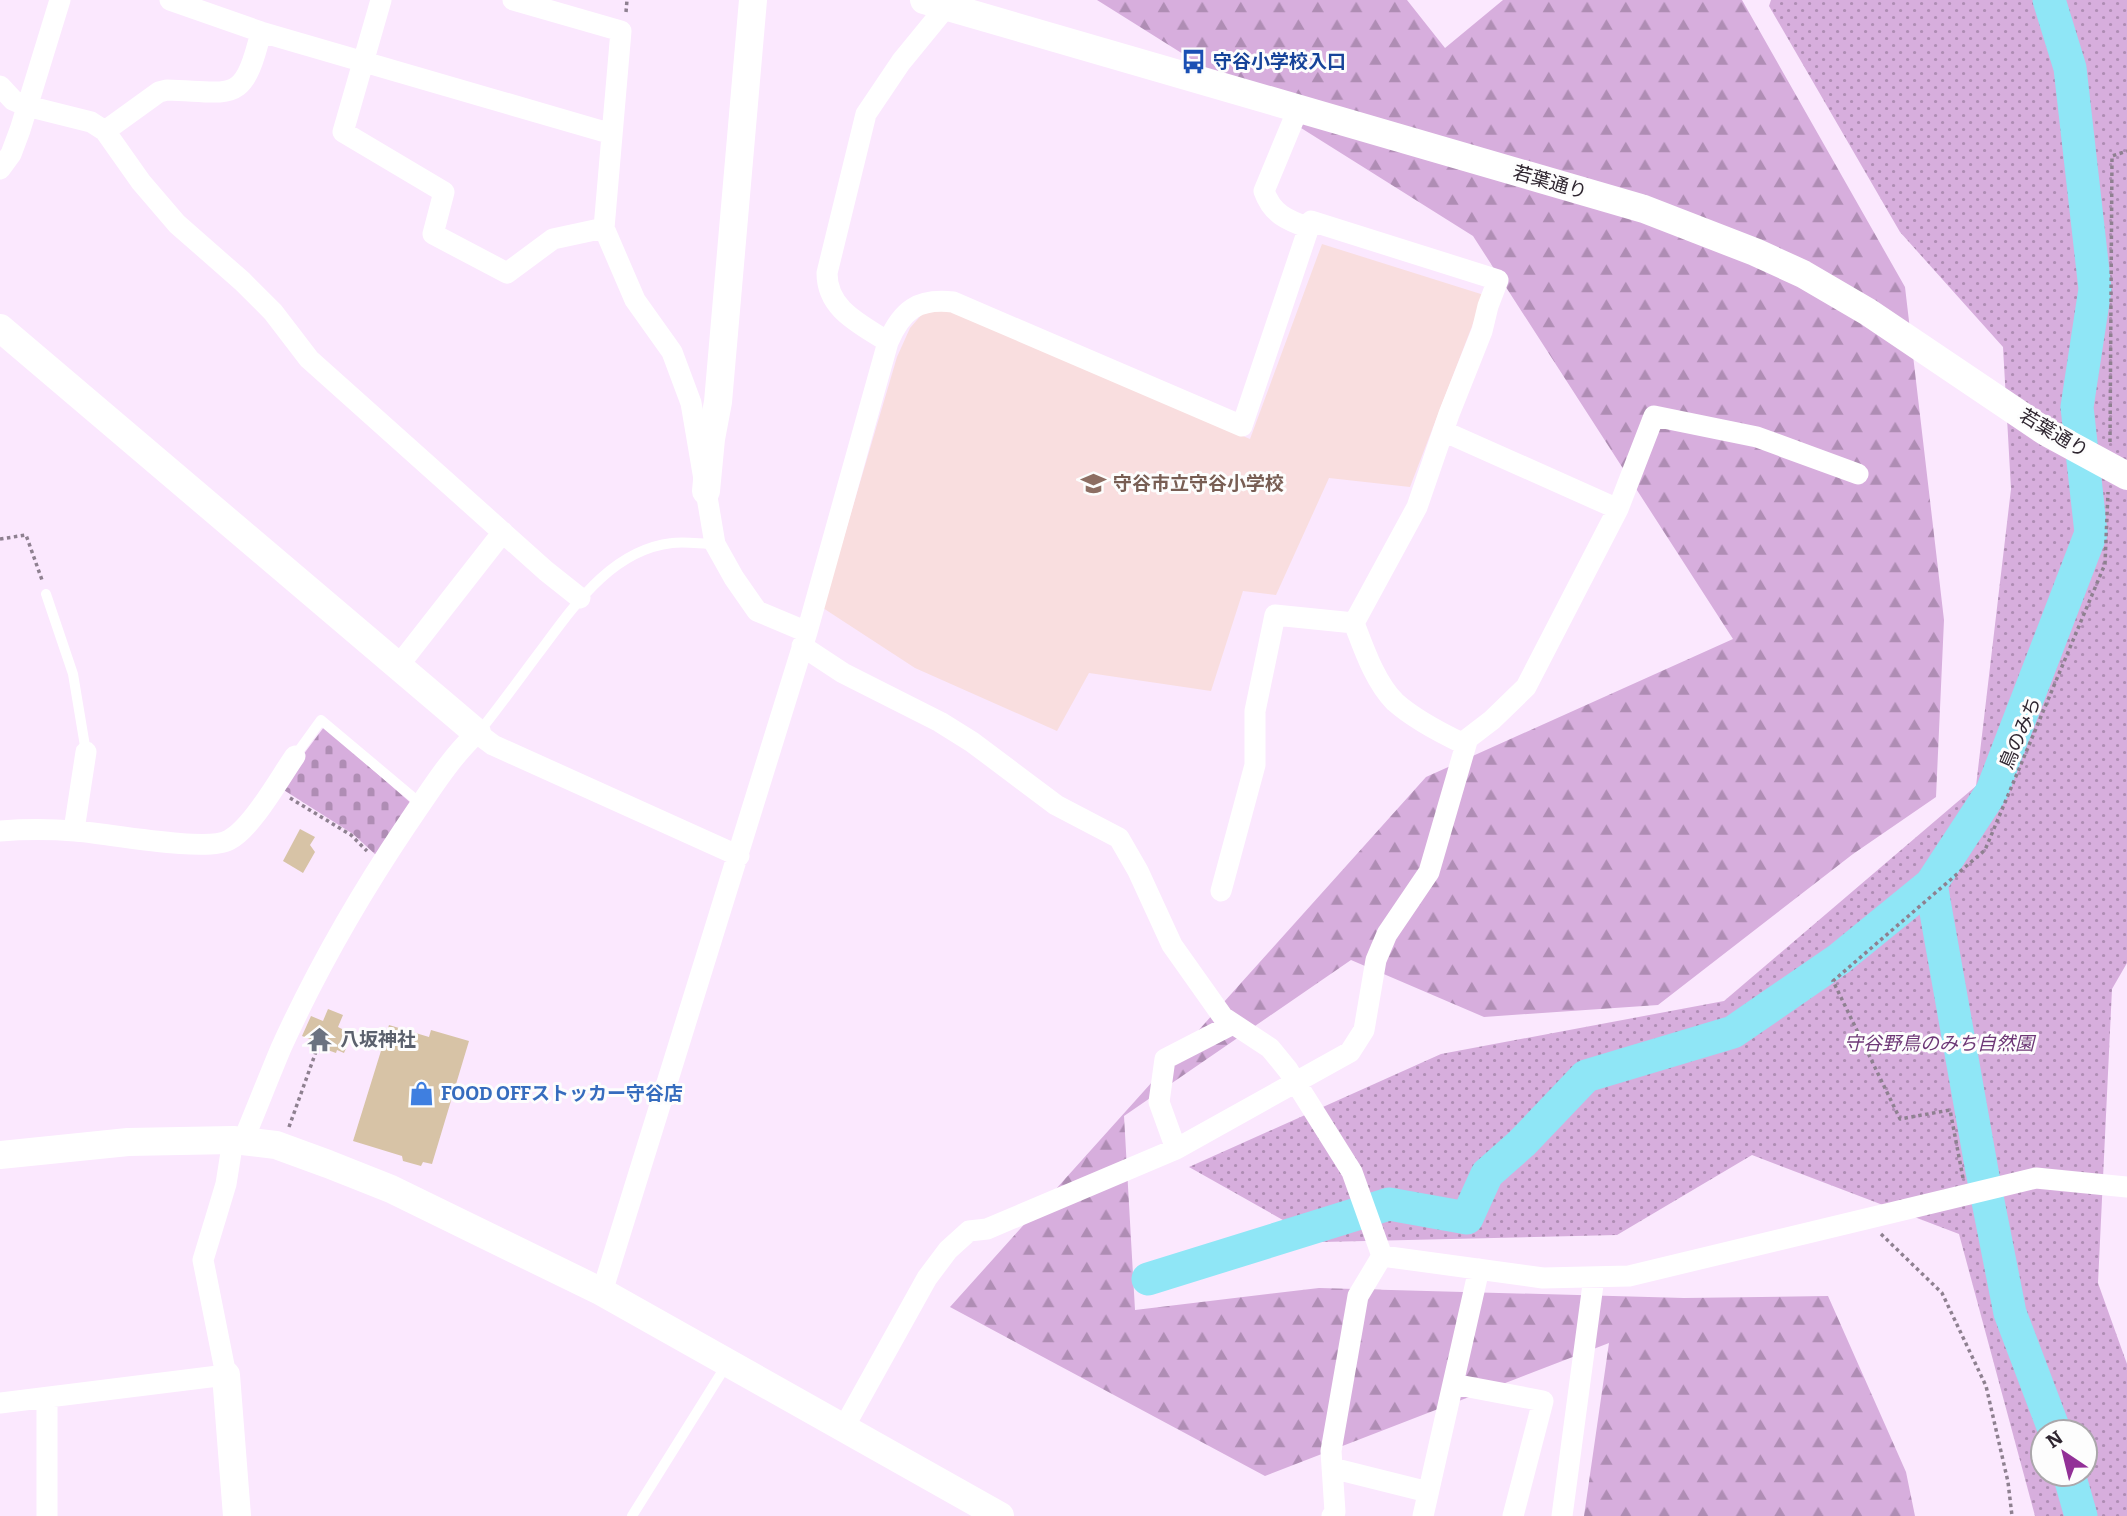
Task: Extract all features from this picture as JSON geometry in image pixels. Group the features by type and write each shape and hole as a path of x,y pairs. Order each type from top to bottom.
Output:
{"street":[{"path":"0,170 11,154 60,0"},
{"path":"170,0 261,32 612,134"},
{"path":"380,0 343,132 444,192 433,234 507,274 553,239 604,228"},
{"path":"513,0 621,31 604,228 635,300 672,352 691,403 715,544 734,578 757,611 804,639 844,673 940,722 972,742 1056,805 1119,838 1172,945 1223,1017 1270,1048 1288,1070 1352,1172 1382,1256"},
{"path":"706,491 718,402 753,0"},
{"path":"888,342 843,312 833,301 827,284 827,273 866,114 894,73 949,4"},
{"name":"若葉通り","path":"949,4 1644,209 1755,252 1803,274 1868,312 2118,479"},
{"path":"105,131 159,92 231,92 241,85 250,73 261,32"},
{"path":"0,86 13,100 91,122 105,131 141,182 177,224 258,297 309,359 580,598"},
{"path":"1298,109 1264,191 1268,203 1284,219 1309,228"},
{"path":"602,1292 739,856 888,342 902,317 912,307 936,300 953,302 1242,426 1311,221 1498,280 1417,507 1354,623 1369,664 1395,701 1444,735 1462,743 1526,687 1618,509 1654,416 1757,437 1858,474"},
{"path":"0,328 493,745 739,856"},
{"path":"1443,431 1618,509"},
{"path":"399,665 503,532"},
{"path":"1221,891 1255,765 1255,711 1275,615 1354,623"},
{"path":"237,1516 226,1375 203,1260 238,1141 325,962 380,865 421,804 466,743 477,733"},
{"path":"843,1429 927,1278 948,1250 969,1231 987,1229 1175,1149 1342,1058 1356,1045 1364,1030 1376,960 1387,934 1429,872 1467,741"},
{"path":"74,831 86,752"},
{"path":"0,831 74,831 167,842 228,842 244,829 295,756"},
{"path":"1175,1149 1158,1102 1165,1059 1233,1024"},
{"path":"0,1156 128,1142 238,1141 281,1147 391,1189 602,1292 1000,1516"},
{"path":"1382,1256 1543,1278 1629,1276 2036,1178 2127,1186"},
{"path":"1332,1516 1335,1511 1331,1451 1358,1296 1382,1256"},
{"path":"1423,1516 1479,1269"},
{"path":"1562,1516 1594,1277"},
{"path":"0,1403 226,1375"},
{"path":"1453,1384 1543,1401 1513,1516"},
{"path":"47,1398 47,1516"},
{"path":"1332,1468 1428,1492"}],"lane":[{"path":"477,733 580,598 612,570 650,548 671,543 715,544"},
{"path":"46,594 73,674 86,752"},
{"path":"295,756 321,720 421,804"},
{"path":"632,1516 727,1364"}],"path":[{"path":"2110,442 2112,156 2127,151"},
{"name":"鳥のみち","path":"1966,1195 1950,1110 1900,1119 1833,981 1985,850 2105,564 2118,479"},
{"path":"0,539 26,534 46,594"},
{"path":"273,787 351,835 380,865"},
{"path":"281,1147 318,1046"},
{"path":"1864,1218 1941,1293 1986,1385 2008,1482 2012,1516"}],"shaded area":[{"name":"守谷市立守谷小学校","path":"1322,244 1484,295 1410,487 1329,478 1276,595 1243,591 1211,691 1089,673 1057,731 915,668 823,608 897,357 910,328 924,312 948,310 1250,439"}],"green space":[{"path":"1097,0 1407,0 1445,48 1503,0 1742,0 1905,287 1944,620 1936,797 1853,854 1658,1005 1484,1017 1351,960 1124,1116 1135,1310 1319,1288 1684,1298 1828,1296 1906,1472 1915,1516 1584,1516 1609,1343 1265,1476 950,1307 1426,777 1733,639 1473,236"},
{"name":"守谷野鳥のみち自然園","path":"1771,0 2127,0 2127,963 2112,989 2098,1283 2127,1364 2127,1516 2035,1516 1959,1234 1752,1155 1617,1235 1322,1242 1189,1167 1441,1054 1724,1001 1976,786 2011,489 2003,347 1900,232 1769,6"},
{"path":"324,727 412,804 377,856 353,834 279,787"}],"building":[{"path":"300,829 315,837 310,845 315,852 303,873 283,861"},
{"path":"328,1009 343,1015 338,1027 352,1034 344,1053 337,1050 336,1053 308,1043 310,1039 302,1036 311,1016 323,1021"},
{"path":"389,1025 429,1037 431,1030 469,1041 432,1164 423,1162 421,1166 403,1161 402,1156 353,1141"}],"waterway":[{"path":"2049,0 2070,68 2095,289 2077,407 2091,533 1992,791 1931,884 2010,1313 2050,1418"},
{"path":"1148,1279 1389,1204 1467,1218 1487,1174 1522,1143 1586,1076 1733,1032 1839,959 1931,884"},
{"path":"2073,1488 2081,1516"}],"place":[{"name":"守谷小学校入口","path":"1193,61"},
{"name":"守谷市立守谷小学校","path":"1093,483"},
{"name":"八坂神社","path":"320,1039"},
{"name":"FOOD OFFストッカー守谷店","path":"421,1093"}]}
